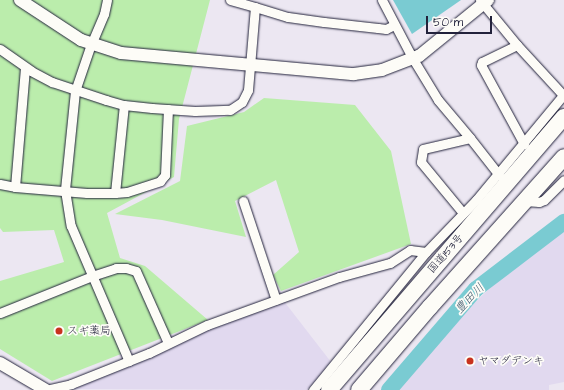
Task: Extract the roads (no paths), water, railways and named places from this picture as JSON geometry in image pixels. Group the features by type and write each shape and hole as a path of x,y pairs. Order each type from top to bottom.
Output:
{"highway":[{"name":"国道153号","path":"329,390 479,211 541,145 564,117"},
{"name":"国道153号","path":"359,390 430,307 564,157"},
{"path":"479,211 497,233"}],"street":[{"path":"20,0 74,36 91,44 121,53 354,74 382,70 413,59 484,1 517,45 564,94 499,175 479,211 463,213 426,252 313,390"},
{"path":"107,0 104,14 91,44 74,91 65,190 71,226 129,361"},
{"path":"230,0 288,17 378,28 386,28 394,25"},
{"path":"382,0 413,59 438,100 499,175"},
{"path":"0,49 25,67 52,82 74,91 124,105 168,109 230,110 237,106 246,96 254,7"},
{"path":"517,45 482,62 481,65 524,144"},
{"path":"15,187 25,67"},
{"path":"115,193 124,105"},
{"path":"0,184 15,187 115,193 126,192 160,181 165,175 168,109"},
{"path":"463,213 420,162 423,149 470,138"},
{"path":"516,152 541,145"},
{"path":"525,201 539,202 544,200 564,180"},
{"path":"243,201 276,300"},
{"path":"0,363 46,390 71,384 129,361 207,325 339,276 390,263 410,250 426,252"},
{"path":"0,313 92,276 116,268 126,268 136,271 168,343"},
{"path":"391,295 410,295"}],"water":[{"path":"393,0 461,0 412,34"}],"waterway":[{"name":"豊田川","path":"389,390 476,289 564,222"}],"place":[{"name":"スギ薬局","path":"59,331"},
{"name":"ヤマダデンキ","path":"470,361"}]}
